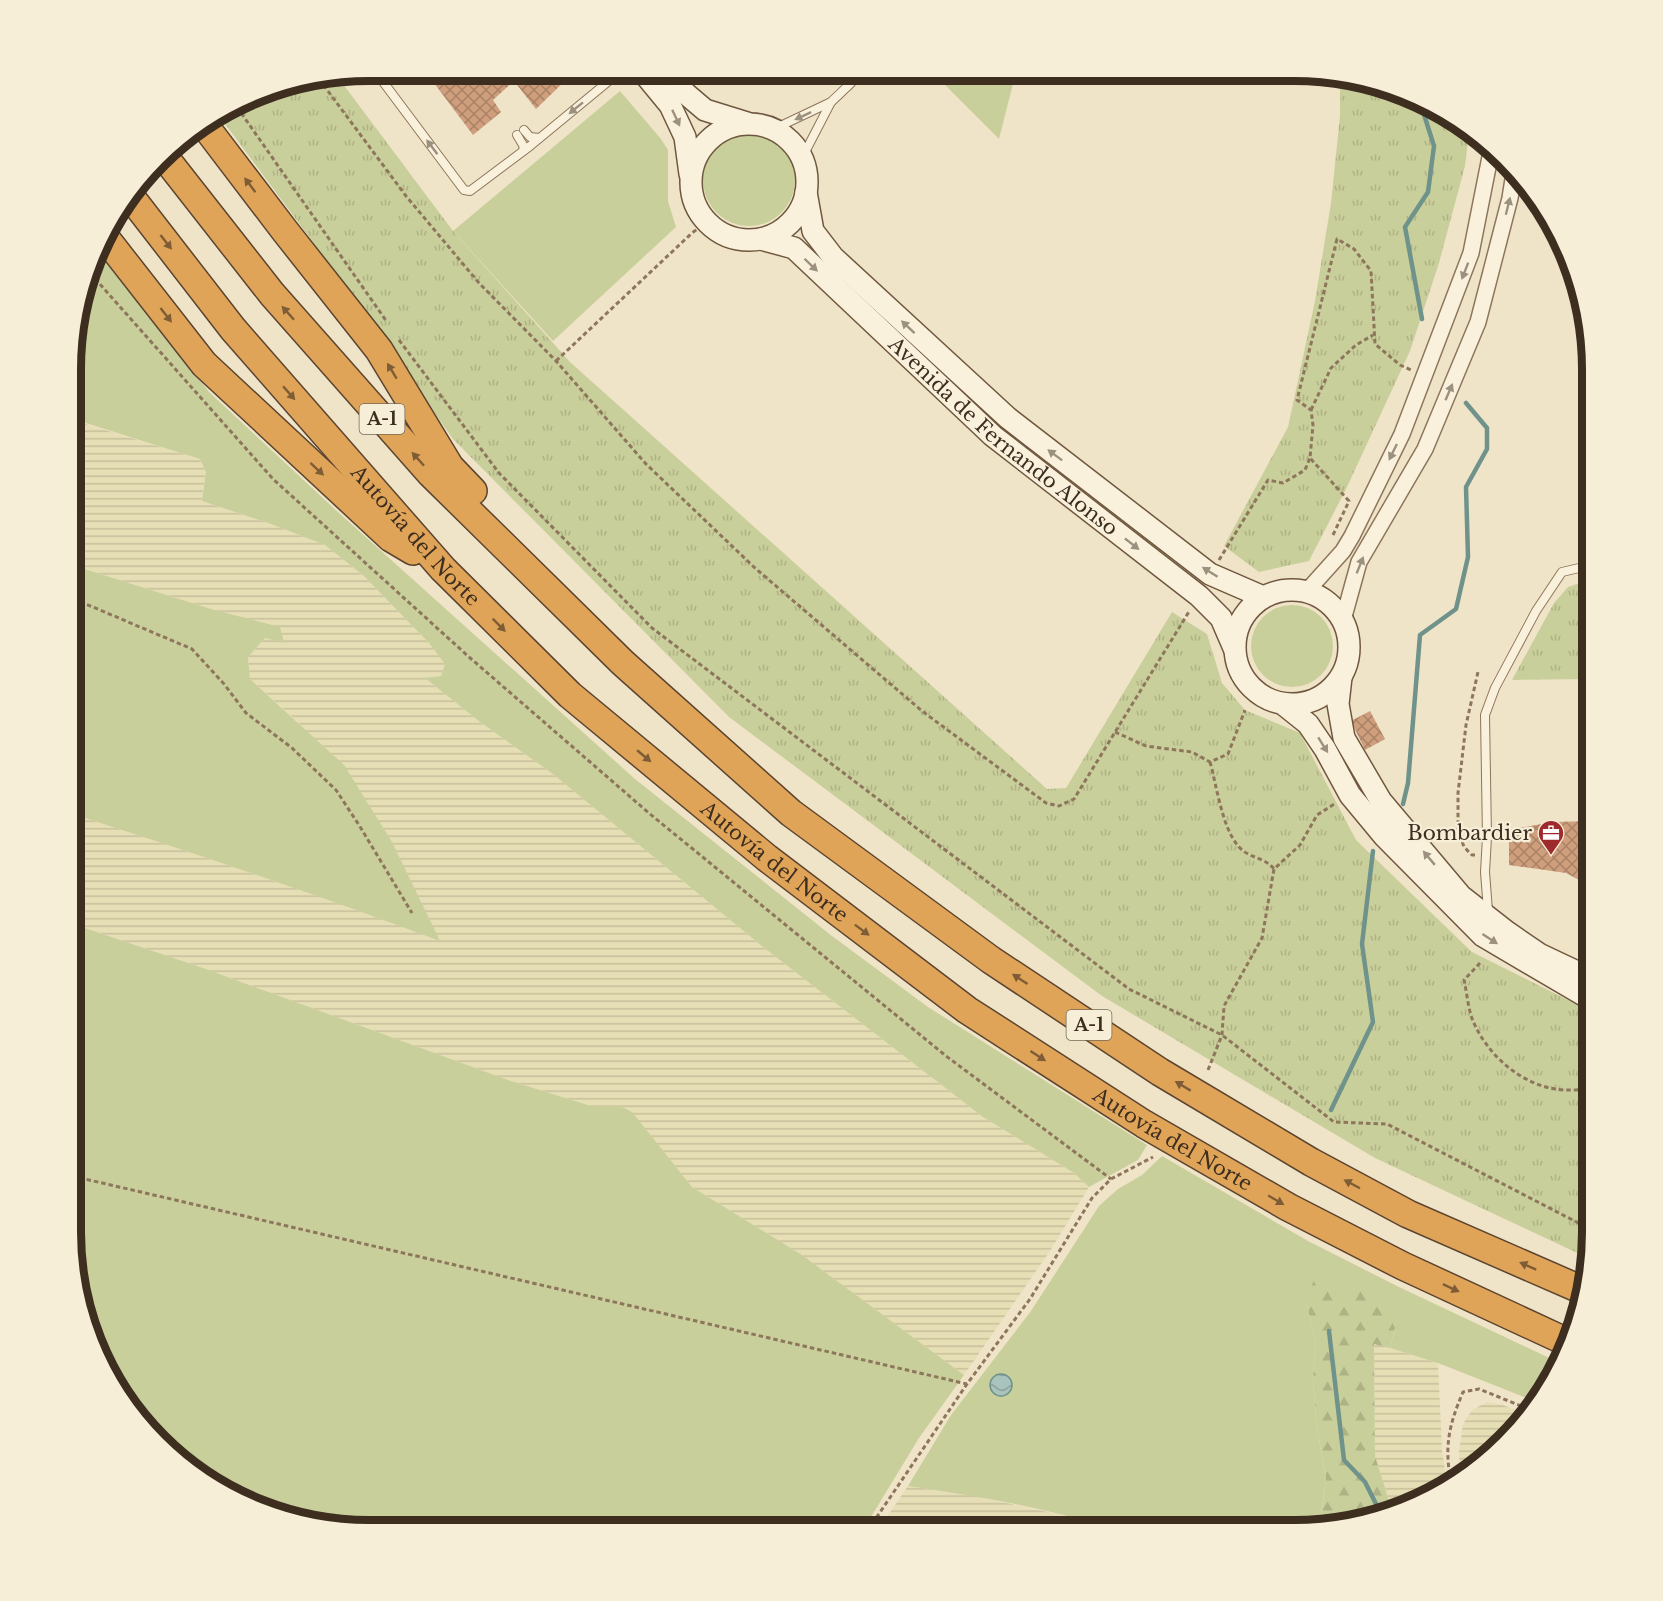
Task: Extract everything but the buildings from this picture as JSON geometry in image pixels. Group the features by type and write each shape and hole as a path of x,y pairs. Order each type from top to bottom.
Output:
{"highway":[{"path":"208,130 379,350 450,467 563,584 623,663"},
{"name":"A-1","path":"168,162 272,294 431,474 623,663 790,813 991,960 1160,1072 1311,1162 1408,1214 1576,1288"},
{"name":"Autovía del Norte","path":"135,202 233,329 443,569 570,695 767,858 967,1010 1144,1124 1288,1207 1403,1266 1561,1339"},
{"path":"110,244 204,364 391,538 443,569"}],"street":[{"path":"650,81 670,105 685,137 693,196 698,210 707,222 718,231 746,240 761,239 777,233 801,208 806,192 807,174 795,146 774,129 705,111 685,93 677,81"},
{"path":"691,181 694,163 708,141 730,126 748,123"},
{"path":"1307,591 1343,551 1402,434 1472,253 1490,158"},
{"path":"1342,620 1359,562 1425,449 1478,321 1513,181"},
{"name":"Avenida de Fernando Alonso","path":"806,192 813,231 833,257 1008,418 1210,574 1263,597"},
{"name":"Avenida de Fernando Alonso","path":"761,239 794,248 993,436 1199,596 1221,618 1234,648"},
{"path":"1582,974 1539,954 1461,897 1381,801 1344,738 1338,704 1341,677 1348,658 1349,639 1342,620 1328,603 1307,591 1292,589 1277,591 1263,597 1245,613 1239,624 1234,648 1243,678 1261,695 1283,704 1308,724 1325,749 1350,795 1384,836 1483,936 1582,994"},
{"path":"1283,704 1300,704 1316,699 1330,690 1341,677"}],"lane":[{"path":"383,81 464,190 475,188 609,81"},
{"path":"774,129 831,102 852,81"},
{"path":"802,158 831,102"},
{"path":"524,150 520,132 539,138"},
{"path":"1488,918 1485,715 1495,688 1536,611 1562,572 1582,567"}],"path":[{"path":"323,85 406,196 479,283 556,361 646,464 755,568 922,711 1046,803 1059,806 1074,799 1199,596"},
{"path":"240,112 387,324"},
{"path":"556,361 692,233 707,222"},
{"path":"1311,410 1297,399 1337,239 1354,249 1371,271 1375,344 1400,365 1424,375"},
{"path":"95,279 273,479 469,657 650,814 937,1048 1111,1179"},
{"path":"394,333 499,472 652,628 1129,989 1222,1035 1334,1122 1387,1124 1582,1225"},
{"path":"1210,574 1268,480 1283,483 1305,470 1310,458 1313,424 1311,410 1331,368 1356,345 1374,334"},
{"path":"1310,458 1349,501 1328,545 1343,551"},
{"path":"81,602 192,650 224,684 246,713 291,748 336,790 411,913"},
{"path":"1478,672 1466,725 1458,793 1458,830 1464,847 1472,855 1486,856"},
{"path":"1210,762 1228,754 1245,710"},
{"path":"1115,732 1146,746 1192,752 1210,762 1227,826 1239,847 1253,857 1267,861 1274,869"},
{"path":"1208,1070 1222,1035 1224,1006 1262,938 1274,869 1300,845 1317,815 1350,795"},
{"path":"1480,963 1464,980 1472,1020 1488,1048 1522,1077 1538,1084 1556,1089 1582,1088"},
{"path":"875,1520 967,1384 1030,1299 1092,1198 1111,1179 1153,1157"},
{"path":"81,1178 967,1384"},
{"path":"1450,1474 1447,1438 1463,1392 1479,1389 1523,1407"}],"shaded area":[{"path":"81,423 200,459 206,472 202,501 325,545 364,576 429,643 446,664 441,676 426,679 480,722 553,774 763,947 983,1117 1074,1173 1089,1187 1050,1251 964,1375 802,1255 692,1187 632,1113 620,1106 591,1106 508,1080 206,969 81,927 81,817 368,913 440,940 299,723 250,679 248,657 265,638 280,628 81,568"},
{"path":"1374,1343 1438,1363 1442,1450 1446,1476 1390,1504 1375,1456"},
{"path":"1487,1402 1519,1412 1498,1436 1460,1467 1459,1451 1463,1424 1472,1410"},
{"path":"908,1486 970,1495 1084,1520 885,1520"}],"green space":[{"path":"941,81 1014,81 999,139"},
{"path":"342,82 453,231 570,362 1047,789 1066,788 1172,612 1207,634 1222,683 1245,710 1300,733 1356,840 1472,952 1582,1007 1581,1255 1375,1158 1102,996 729,717 453,439 329,264 223,121 276,96"},
{"path":"1340,85 1387,96 1438,120 1468,139 1465,166 1439,263 1410,351 1347,487 1309,561 1259,572 1224,546 1288,427 1315,301 1331,203 1340,116"},
{"path":"620,91 668,150 668,201 676,227 553,341 453,231"},
{"path":"740,134 758,134 775,141 788,154 795,171 795,189 788,206 775,219 758,226 740,226 723,219 710,206 703,189 703,171 710,154 723,141"},
{"path":"105,254 209,392 339,513 635,779 832,936 928,1007 1147,1145 1138,1160 1089,1187 1074,1173 983,1117 763,947 553,774 480,722 425,678 441,676 445,664 429,643 364,576 325,545 202,501 206,472 200,459 81,422 83,331 96,276"},
{"path":"81,568 211,609 280,627 284,643 265,638 248,657 250,679 344,765 392,842 440,941 349,907 81,817"},
{"path":"1582,582 1582,679 1512,680 1554,603 1568,587"},
{"path":"1292,605 1308,608 1321,617 1330,630 1333,646 1330,662 1321,675 1308,684 1292,687 1276,684 1263,675 1254,662 1251,646 1254,630 1263,617 1276,608"},
{"path":"81,927 206,969 508,1080 591,1106 620,1106 632,1112 692,1187 802,1255 964,1375 919,1438 869,1520 369,1520 331,1518 276,1505 225,1481 179,1449 140,1407 111,1359 91,1307 83,1270 81,1232"},
{"path":"1162,1156 1308,1241 1552,1359 1529,1399 1438,1363 1390,1348 1395,1328 1306,1301 1316,1343 1313,1378 1316,1422 1326,1478 1322,1519 1082,1520 1013,1504 908,1486 951,1415 1031,1311 1099,1206 1118,1189 1142,1175"},
{"path":"1314,1280 1365,1292 1384,1305 1395,1328 1390,1348 1374,1344 1375,1456 1390,1504 1387,1505 1332,1518 1321,1518 1326,1478 1316,1422 1313,1378 1316,1343 1306,1301"}],"water":[{"path":"1001,1374 1009,1377 1012,1385 1009,1393 1001,1396 993,1393 990,1385 993,1377"}],"waterway":[{"path":"1422,319 1405,227 1428,192 1434,146 1423,112"},
{"path":"1403,804 1408,783 1420,635 1456,609 1468,557 1466,487 1487,449 1487,428 1466,403"},
{"path":"1331,1110 1373,1022 1362,944 1373,851"},
{"path":"1329,1331 1344,1460 1365,1482 1378,1508"}],"place":[{"name":"Bombardier","path":"1551,856"}]}
